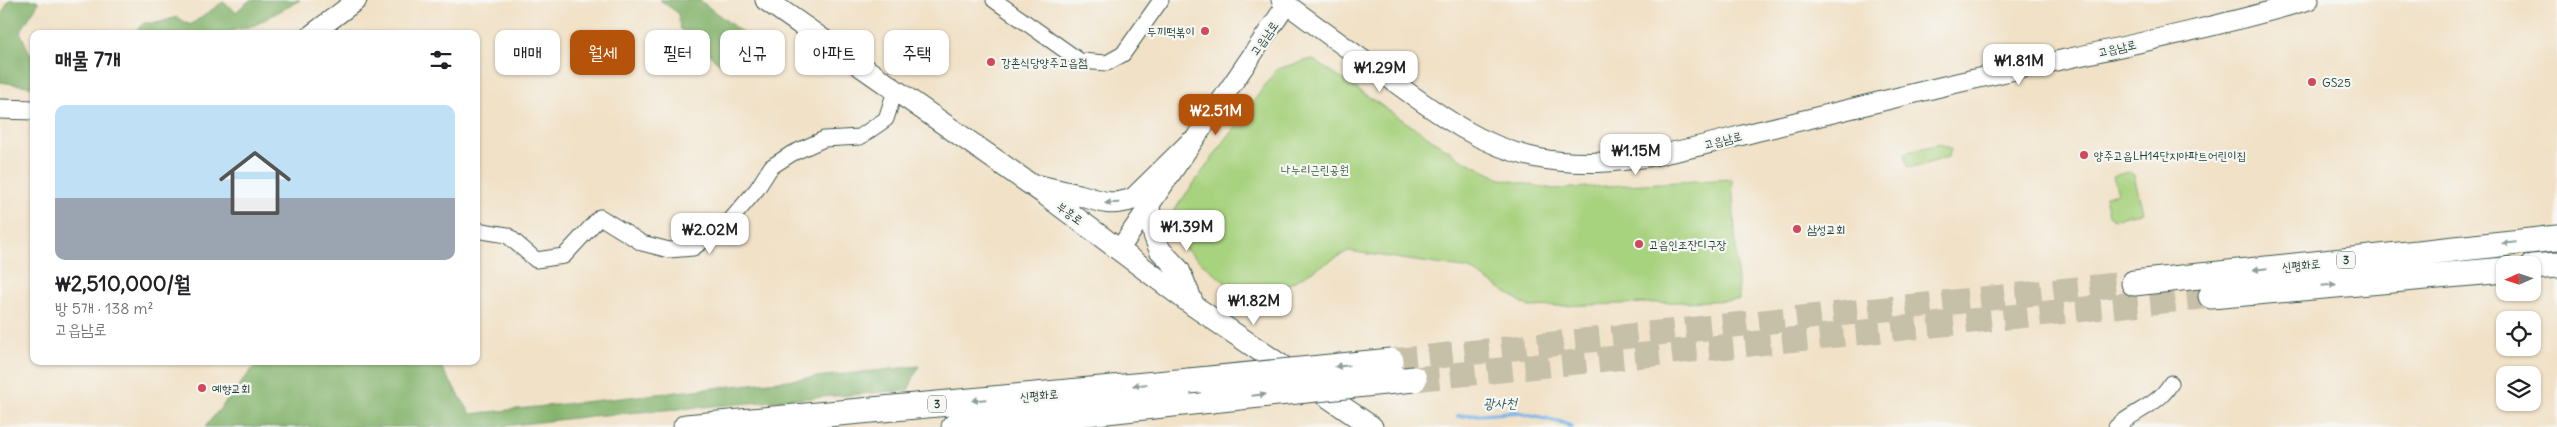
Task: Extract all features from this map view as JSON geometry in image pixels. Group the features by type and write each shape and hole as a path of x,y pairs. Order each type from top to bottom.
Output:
{"highway":[{"name":"신평화로","path":"2134,283 2557,238"},
{"path":"2541,266 2557,265"},
{"name":"신평화로","path":"2211,296 2496,271"},
{"name":"신평화로","path":"686,427 1391,361"},
{"name":"신평화로","path":"954,427 1414,379"}],"main road":[{"name":"부흥로","path":"766,0 1028,183 1194,306 1372,427"},
{"path":"1028,183 1082,196 1100,203 1123,202 1133,199 1190,143"},
{"path":"1149,207 1154,235 1160,250 1179,270 1194,306"}],"street":[{"path":"317,30 357,0"},
{"path":"994,0 1080,61 1107,63 1123,54 1161,0"},
{"name":"고읍남로","path":"1119,250 1286,1 1424,104 1471,134 1495,145 1534,157 1595,164 1658,155 1942,86 2253,17 2309,0"},
{"path":"480,231 507,235 536,260 564,256 600,217 642,244 669,250 693,248 728,223 757,189 771,168 790,154 824,139 860,137 886,119 895,90"},
{"path":"0,109 30,110"},
{"path":"2116,427 2126,417 2158,400 2171,383"}],"green space":[{"path":"9,0 37,0 38,4 20,32 30,54 30,86 0,82 0,18"},
{"path":"250,0 300,0 255,25 236,30 136,30 144,23 157,23 177,17 190,25 223,2 236,12"},
{"path":"660,0 699,0 739,30 720,30 720,64 710,55 710,30 682,30 680,28 678,13"},
{"name":"나누리근린공원","path":"1312,59 1461,159 1501,179 1553,189 1732,179 1739,300 1529,307 1470,269 1348,251 1252,305 1172,238 1170,216 1277,69"},
{"path":"1939,144 1949,147 1951,150 1948,157 1913,168 1908,166 1905,153"},
{"path":"2129,172 2134,175 2143,212 2114,219 2109,215 2105,196 2118,193 2113,176"},
{"path":"256,365 440,365 471,414 919,366 908,390 592,416 496,427 205,427"}],"waterway":[{"name":"광사천","path":"1458,416 1516,412 1565,423 1571,427"}],"tunnel":[{"path":"1391,361 2134,283"},
{"path":"1414,379 2211,296"}],"place":[{"name":"두끼떡볶이","path":"1205,31"},
{"name":"강촌식당양주고읍점","path":"991,62"},
{"name":"GS25","path":"2312,82"},
{"name":"양주고읍LH14단지아파트어린이집","path":"2084,155"},
{"name":"삼성교회","path":"1797,229"},
{"name":"고읍인조잔디구장","path":"1639,244"},
{"name":"예향교회","path":"202,388"}]}
